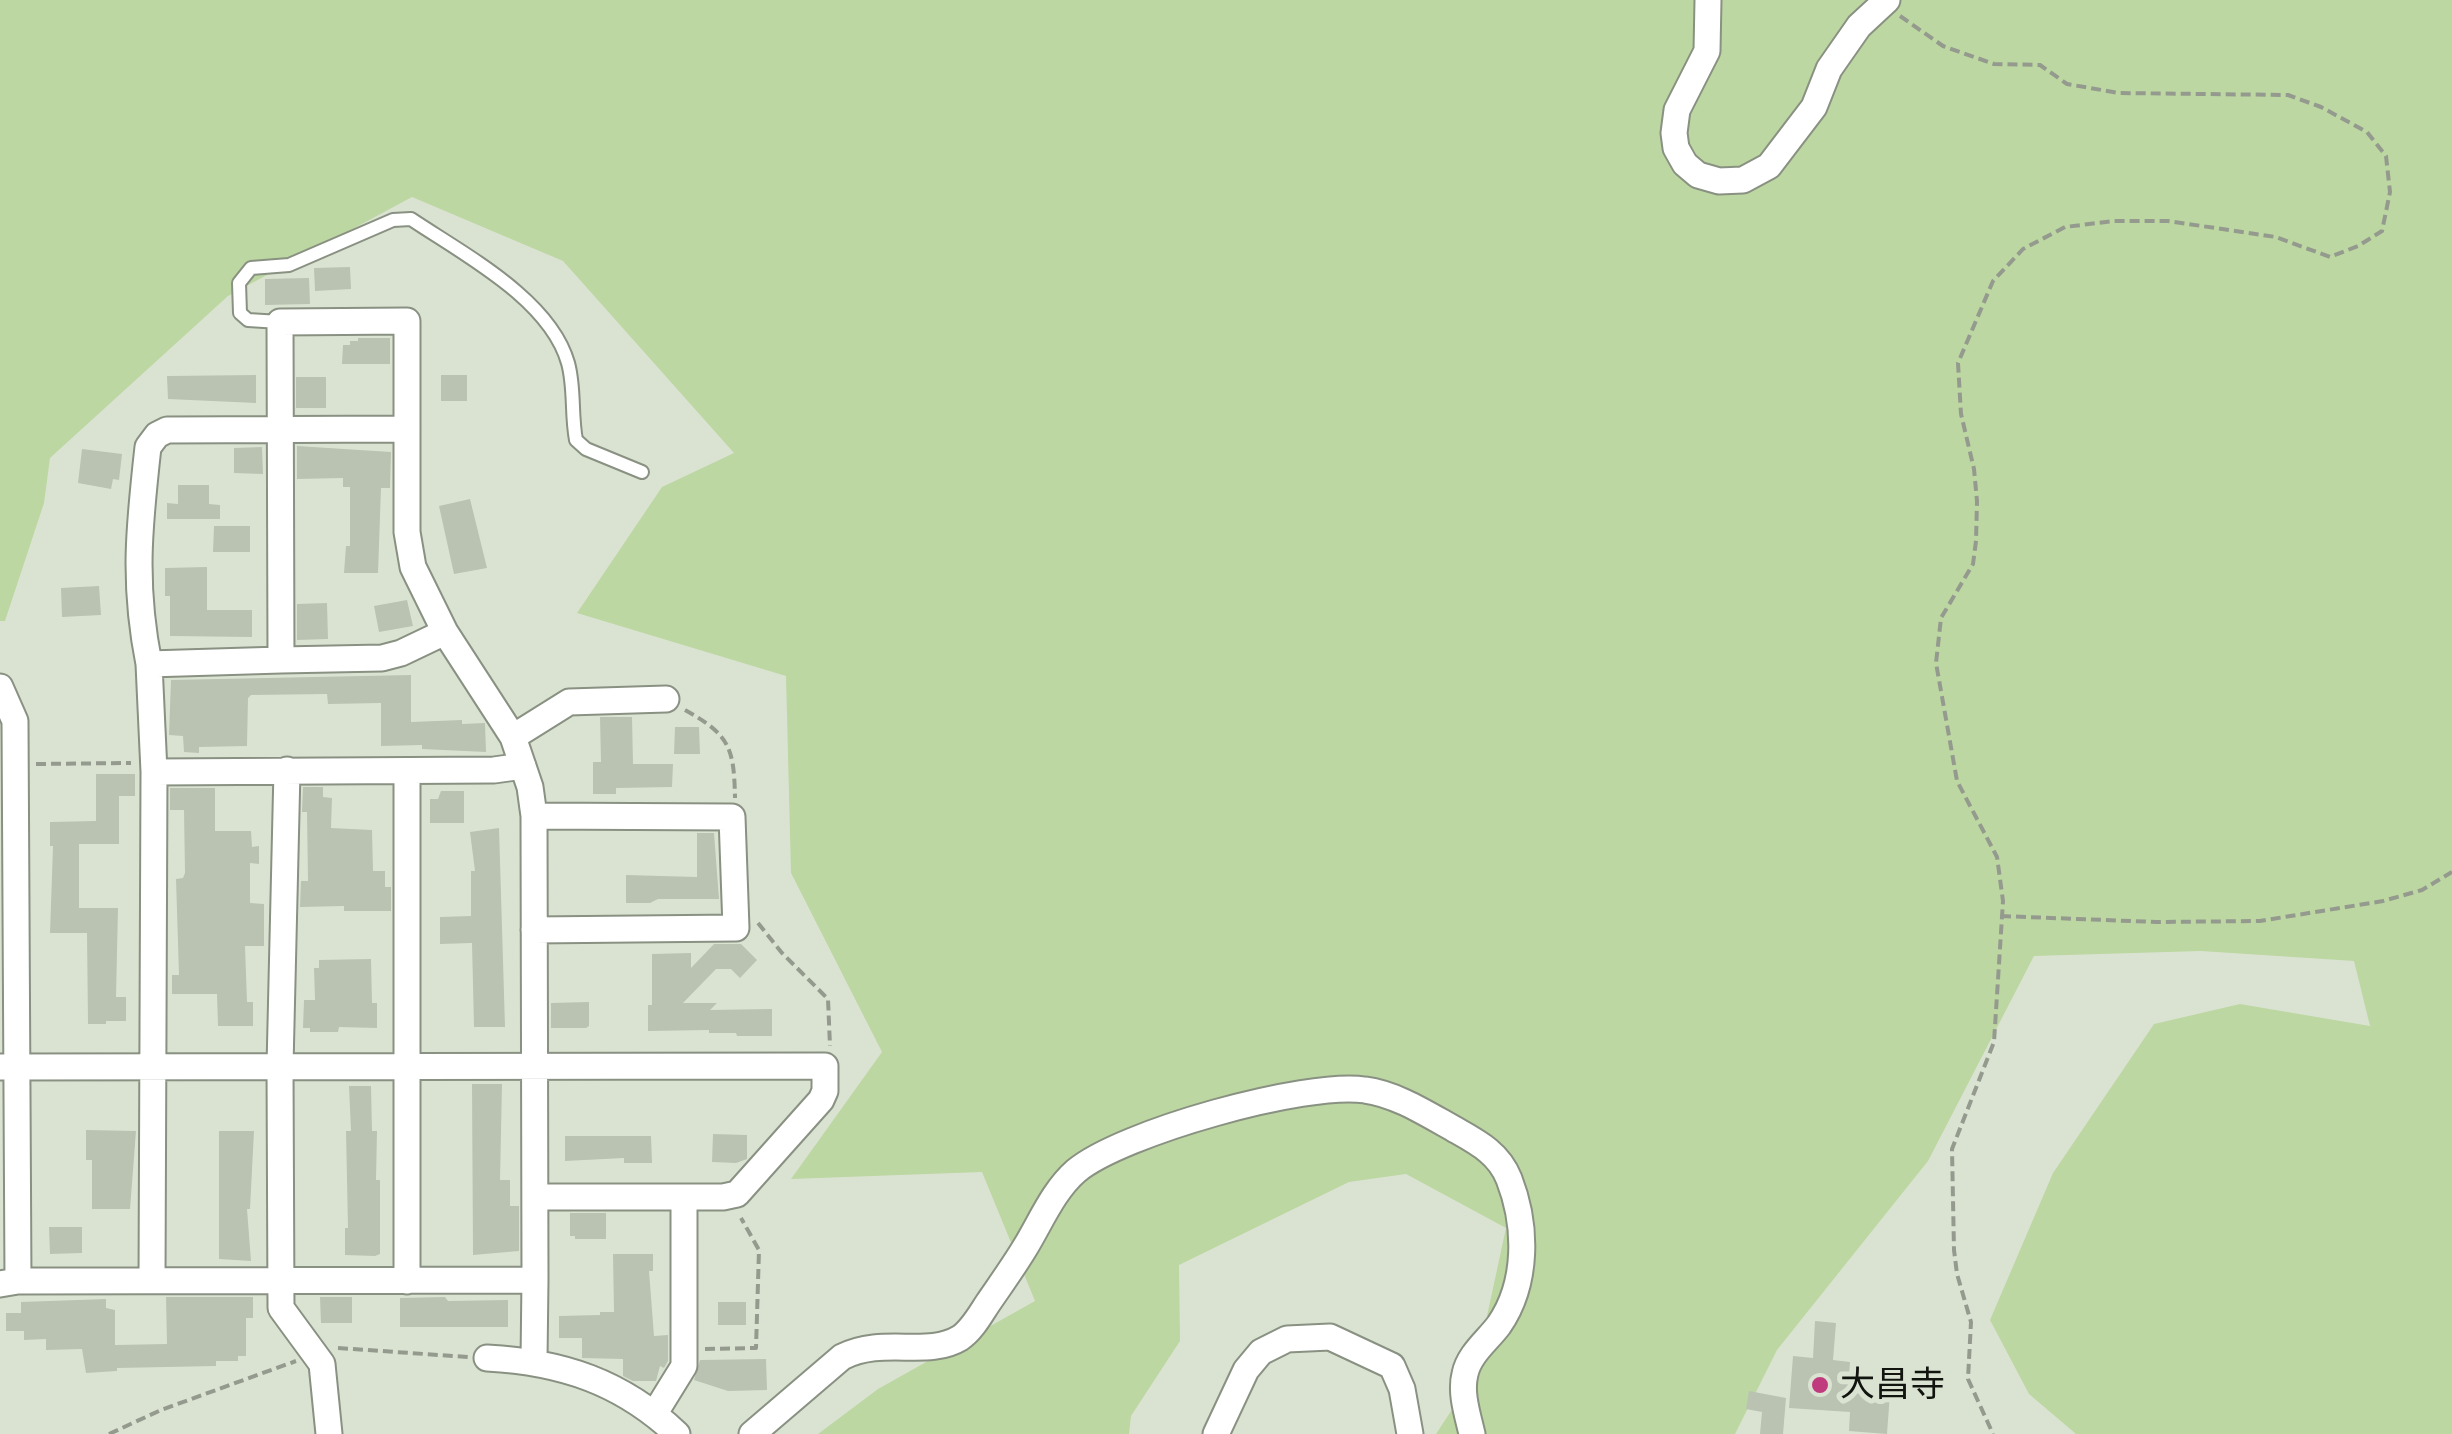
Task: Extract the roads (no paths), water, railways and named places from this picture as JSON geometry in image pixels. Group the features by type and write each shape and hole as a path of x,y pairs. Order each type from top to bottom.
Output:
{"street":[{"path":"1708,0 1707,50 1678,110 1674,133 1684,164 1698,175 1731,180 1743,180 1769,166 1814,107 1830,68 1858,26 1892,7"},
{"path":"281,660 280,322 406,321 409,550 418,580 445,632 513,737 530,787 534,816 534,1360"},
{"path":"152,1280 154,772 149,664 139,612 138,542 148,447 167,430 407,429"},
{"path":"149,664 382,658 445,632"},
{"path":"0,687 16,721 8,768 9,1282 535,1280"},
{"path":"513,737 570,702 666,700"},
{"path":"154,772 406,771 523,766"},
{"path":"287,770 280,1066 281,1308 322,1364 330,1434"},
{"path":"406,771 407,1282"},
{"path":"534,816 732,817 736,928 534,930"},
{"path":"9,1068 826,1066 825,1091 820,1100 737,1194 723,1198 535,1198"},
{"path":"752,1434 855,1350 882,1345 943,1344 964,1335 1023,1251 1064,1182 1099,1154 1199,1117 1311,1090 1343,1087 1370,1090 1417,1108 1483,1145 1498,1159 1509,1178 1523,1251 1517,1292 1465,1373 1465,1401 1472,1434"},
{"path":"656,1414 683,1370 684,1197"},
{"path":"1216,1434 1246,1370 1261,1352 1286,1340 1330,1337 1392,1366 1402,1389 1410,1434"},
{"path":"487,1358 534,1360 606,1384 656,1414 677,1434"}],"lane":[{"path":"280,322 248,320 240,313 239,283 251,268 289,264 393,220 411,219 523,297 561,344 568,363 576,440 586,449 642,472"}],"place":[{"name":"大昌寺","path":"1820,1385"}]}
